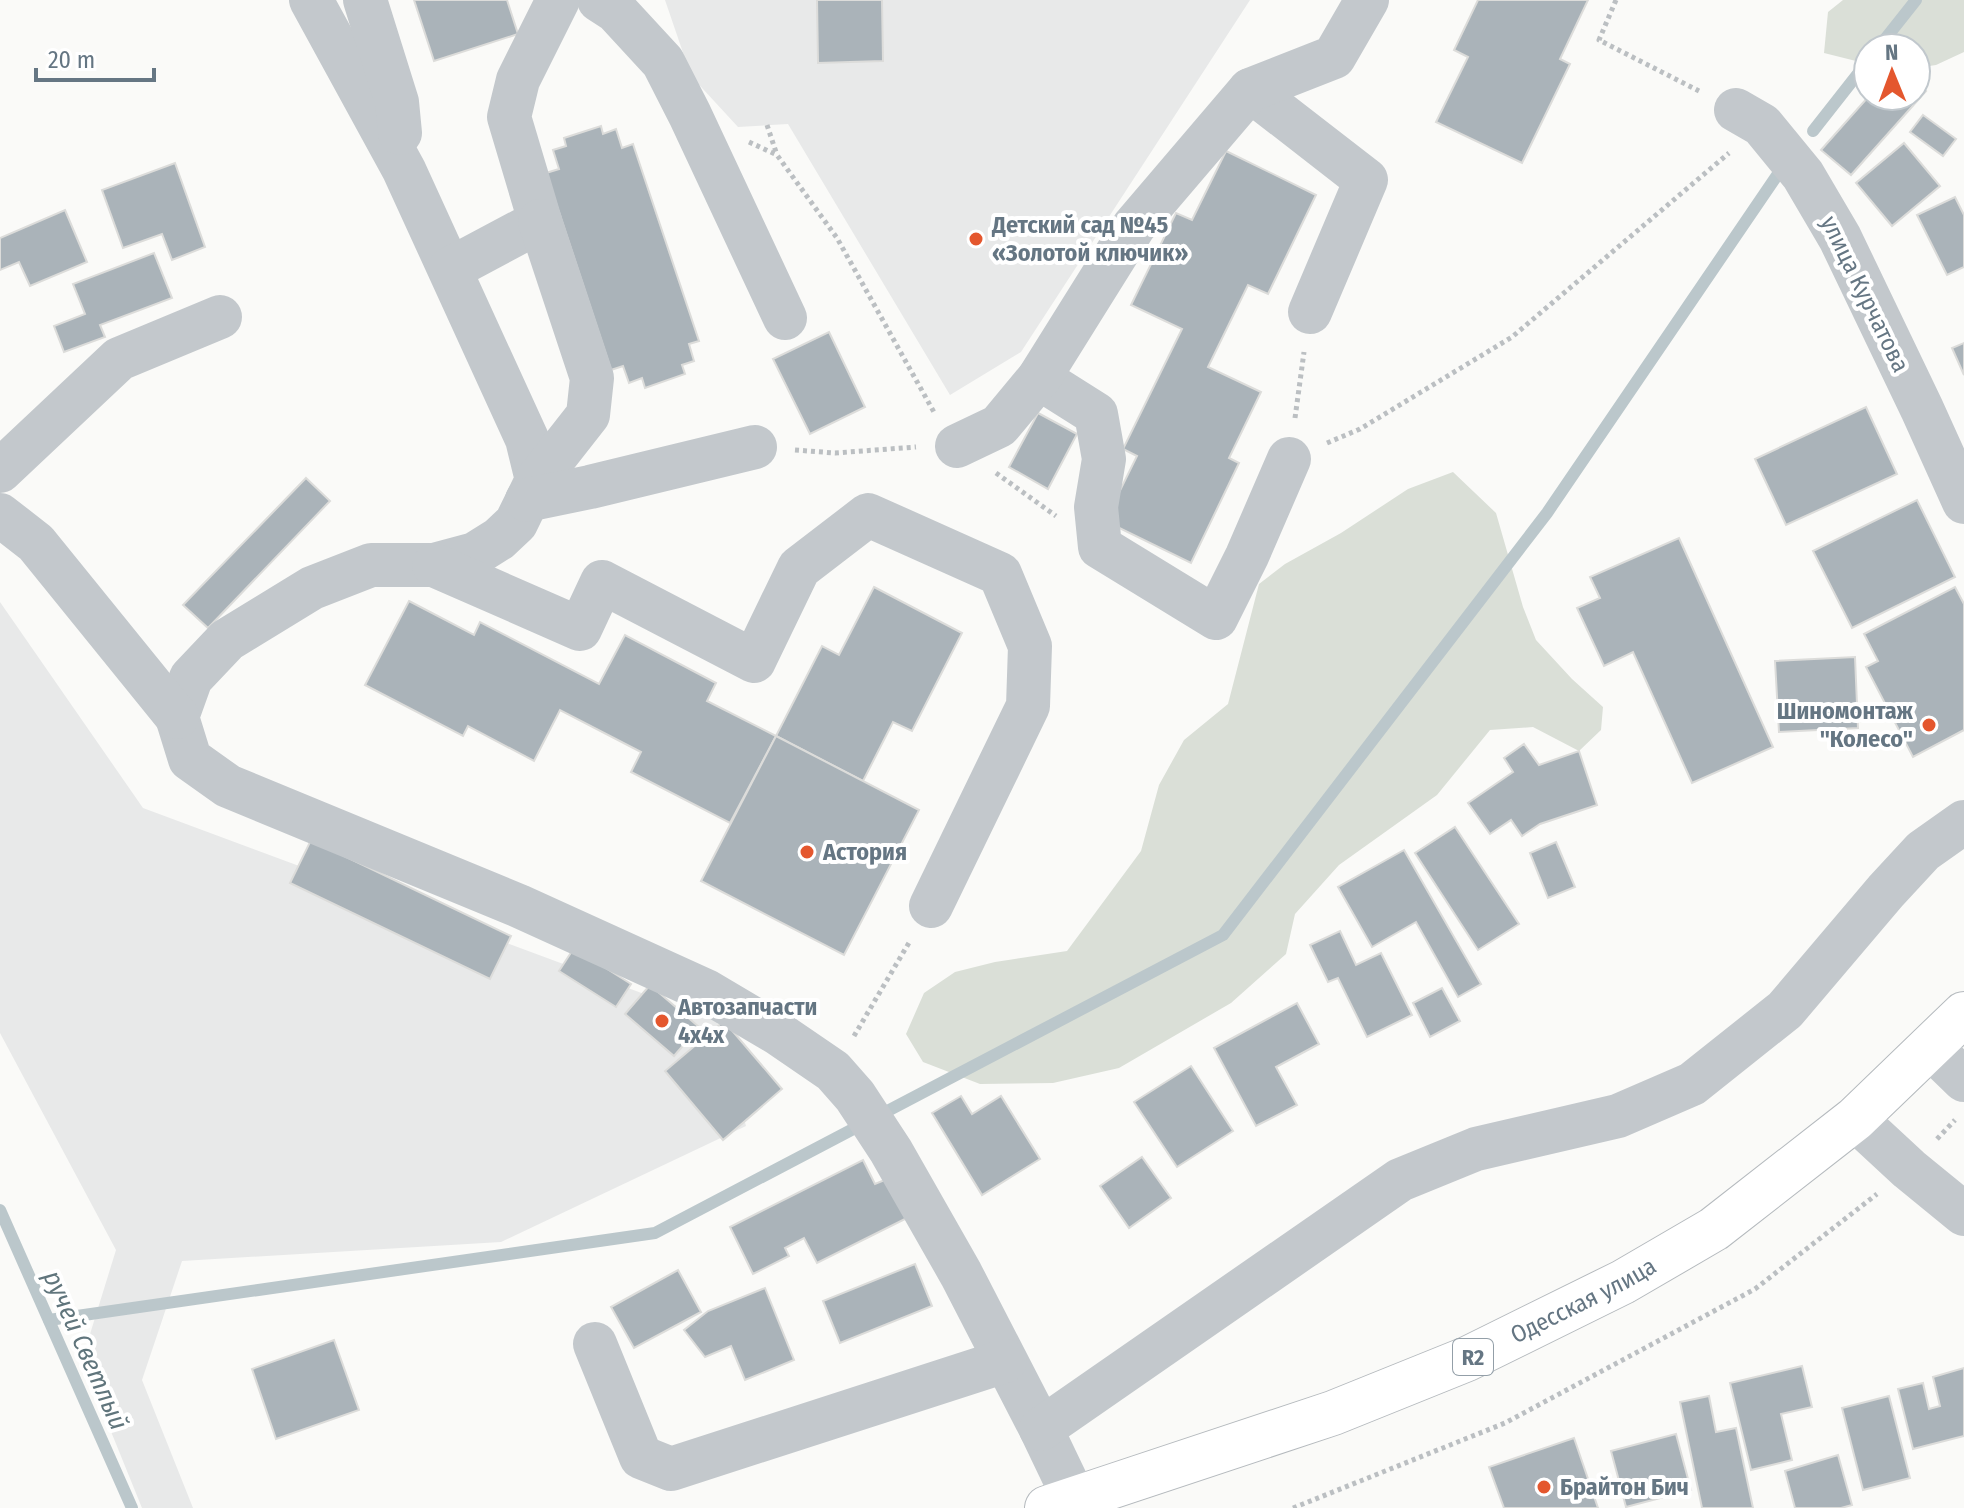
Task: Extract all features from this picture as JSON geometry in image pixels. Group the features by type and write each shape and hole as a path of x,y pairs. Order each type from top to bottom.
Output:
{"main road":[{"name":"Одесская улица","path":"1060,1503 1333,1413 1467,1359 1623,1282 1714,1229 1855,1119 1964,1014"}],"street":[{"path":"311,0 404,170 527,439 532,490"},
{"path":"365,0 397,102 404,170"},
{"path":"177,717 191,678 227,640 312,588 371,565 434,565 475,554 499,539 516,523 532,490 588,415 592,378 509,117 518,80 558,0"},
{"path":"599,0 616,11 663,62 785,318"},
{"path":"957,446 999,426 1039,378 1134,226 1250,90 1334,57 1367,0"},
{"path":"1250,90 1366,180 1310,312"},
{"name":"улица Курчатова","path":"1749,118 1803,175 1840,238 1964,502"},
{"path":"450,269 540,221"},
{"path":"0,471 119,359 220,317"},
{"path":"1039,378 1096,414 1104,459 1096,507 1100,547 1216,618 1289,459"},
{"path":"532,490 590,487 755,447"},
{"path":"0,515 36,543 177,717 190,759 228,786 519,906 706,991 779,1034 844,1083 891,1151 961,1274 1041,1429 1060,1503"},
{"path":"434,565 580,629 602,582 754,661 799,568 868,515 1000,574 1030,646 1028,706 931,906"},
{"path":"1041,1429 1400,1180 1476,1149 1618,1116 1692,1084 1785,1010 1923,851 1964,822"},
{"path":"1930,1047 1964,1080"},
{"path":"1855,1119 1964,1214"},
{"path":"595,1344 641,1457 671,1469 1005,1361"}],"path":[{"path":"1289,459 1360,429 1512,337 1749,118 1599,40 1616,0"},
{"path":"767,125 777,155 837,238 938,418 957,446 1100,547"},
{"path":"748,142 777,155"},
{"path":"1289,459 1310,312"},
{"path":"755,447 835,453 957,446"},
{"path":"844,1083 931,906"},
{"path":"1293,1508 1505,1423 1755,1289 1909,1169 1964,1110"}],"shaded area":[{"name":"Детский сад №45 «Золотой ключик»","path":"665,0 1250,0 1021,352 950,395 788,124 738,127 691,76"},
{"path":"1843,0 1964,0 1964,52 1932,66 1932,32 1852,32 1852,60 1824,53 1828,12"},
{"path":"1453,472 1496,513 1523,607 1536,640 1603,707 1601,730 1579,751 1533,727 1490,730 1437,795 1339,865 1295,914 1286,954 1231,1003 1119,1068 1053,1083 980,1084 923,1062 906,1034 924,993 955,972 995,962 1067,951 1141,851 1159,785 1184,740 1228,704 1259,584 1285,564 1341,533 1408,489"},
{"path":"0,602 143,808 717,1021 746,1126 501,1242 182,1261 142,1380 193,1508 142,1508 82,1360 116,1250 0,1033"}],"building":[{"path":"414,0 507,0 518,34 434,61"},
{"path":"817,0 882,0 883,61 818,63"},
{"path":"1478,0 1588,0 1560,59 1570,64 1522,163 1436,122 1468,57 1454,50"},
{"path":"1855,112 1907,112 1851,175 1821,150"},
{"path":"1923,115 1956,139 1943,156 1910,132"},
{"path":"601,126 603,134 616,129 622,148 633,144 699,341 689,344 694,361 682,365 685,374 645,388 642,378 629,383 623,366 611,370 546,173 559,169 553,150 566,146 564,138"},
{"path":"1904,143 1940,186 1892,226 1856,183"},
{"path":"1226,151 1316,195 1268,294 1248,285 1208,367 1261,392 1229,458 1239,463 1191,563 1105,521 1137,456 1123,449 1182,329 1131,305 1176,213 1192,220"},
{"path":"175,163 205,247 172,260 162,234 123,248 102,190"},
{"path":"1955,197 1964,215 1964,267 1947,275 1917,215"},
{"path":"65,210 87,262 30,286 19,262 0,270 0,238"},
{"path":"154,253 172,298 100,325 105,337 64,352 54,326 85,314 73,284"},
{"path":"829,332 865,407 810,434 773,359"},
{"path":"1964,343 1964,375 1952,348"},
{"path":"1866,407 1897,474 1786,525 1755,459"},
{"path":"1038,413 1077,434 1048,489 1009,467"},
{"path":"306,478 330,501 208,628 183,605"},
{"path":"1917,500 1955,577 1852,628 1813,551"},
{"path":"1679,538 1773,747 1692,783 1633,652 1604,666 1577,608 1600,598 1590,577"},
{"path":"874,587 962,633 912,731 893,722 863,781 776,736 822,646 839,655"},
{"path":"1955,587 1964,604 1964,730 1913,757 1866,667 1878,661 1864,634"},
{"path":"409,601 474,635 480,622 599,684 625,635 716,683 707,701 776,736 730,823 631,772 641,752 560,710 534,761 468,726 463,736 365,685"},
{"path":"1855,657 1858,728 1779,732 1775,661"},
{"name":"Астория","path":"776,736 919,810 844,955 701,881"},
{"path":"1524,744 1539,765 1579,751 1597,805 1540,824 1522,836 1511,820 1490,834 1468,803 1513,772 1504,758"},
{"path":"1455,827 1519,924 1478,950 1415,853"},
{"path":"311,840 511,936 490,979 290,883"},
{"path":"1556,842 1575,887 1548,898 1530,853"},
{"path":"1404,850 1481,984 1458,997 1416,922 1372,947 1338,887"},
{"path":"1340,931 1356,965 1381,953 1412,1015 1367,1037 1338,978 1328,982 1310,945"},
{"path":"574,948 631,984 616,1007 559,971"},
{"name":"Автозапчасти 4х4х","path":"650,985 699,1027 674,1056 625,1014"},
{"path":"1442,988 1460,1021 1430,1037 1413,1003"},
{"path":"1297,1003 1319,1044 1276,1067 1297,1105 1256,1126 1214,1048"},
{"path":"724,1021 782,1089 723,1140 665,1071"},
{"path":"1191,1066 1233,1131 1177,1167 1134,1102"},
{"path":"961,1096 972,1114 1001,1096 1040,1159 982,1195 932,1113"},
{"path":"1142,1157 1171,1198 1129,1228 1100,1186"},
{"path":"863,1160 875,1184 887,1179 907,1218 817,1263 804,1238 785,1248 789,1256 753,1274 730,1227"},
{"path":"915,1264 932,1306 840,1343 823,1301"},
{"path":"678,1270 701,1312 634,1348 611,1307"},
{"path":"765,1288 794,1360 745,1380 731,1346 705,1357 684,1330 708,1311"},
{"path":"334,1340 359,1410 276,1439 252,1369"},
{"path":"1802,1366 1812,1407 1781,1414 1792,1460 1751,1470 1730,1383"},
{"path":"1964,1368 1964,1436 1913,1449 1898,1389 1923,1383 1929,1409 1940,1406 1933,1377"},
{"path":"1709,1396 1716,1432 1736,1428 1753,1508 1702,1508 1680,1402"},
{"path":"1889,1396 1910,1478 1863,1490 1842,1408"},
{"path":"1676,1434 1691,1490 1626,1507 1611,1451"},
{"name":"Брайтон Бич","path":"1574,1438 1598,1508 1504,1508 1489,1467"},
{"path":"1838,1455 1852,1505 1841,1508 1795,1508 1785,1471"}],"waterway":[{"path":"1891,32 1916,0"},
{"path":"1813,131 1852,81"},
{"path":"49,1320 655,1233 1223,935 1547,513 1778,174"},
{"name":"ручей Светлый","path":"0,1210 132,1508"}],"place":[{"name":"Детский сад №45 «Золотой ключик»","path":"976,239"},
{"name":"Шиномонтаж \"Колесо\"","path":"1929,725"},
{"name":"Астория","path":"807,852"},
{"name":"Автозапчасти 4х4х","path":"662,1021"},
{"name":"Брайтон Бич","path":"1544,1487"}]}
